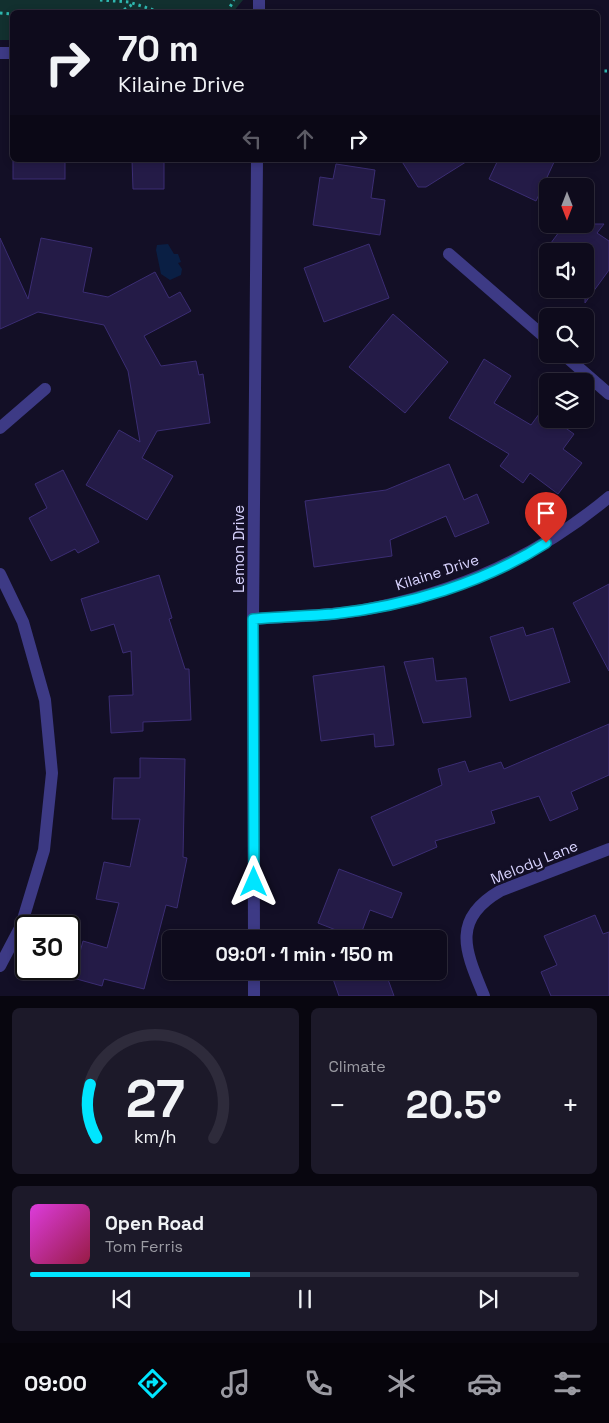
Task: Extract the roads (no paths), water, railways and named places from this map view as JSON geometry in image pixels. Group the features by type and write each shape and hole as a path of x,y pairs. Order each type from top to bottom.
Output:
{"street":[{"name":"Lemon Drive","path":"254,930 253,619 257,162"},
{"path":"449,254 539,332"},
{"path":"573,363 609,394"},
{"path":"0,428 45,389"},
{"name":"Kilaine Drive","path":"253,619 334,614 378,608 434,594 483,575 533,551 585,518 609,497"},
{"path":"0,574 23,622 45,700 52,774 44,850 21,926 0,966"},
{"name":"Melody Lane","path":"484,996 467,953 466,934 472,916 484,901 500,892 609,849"},
{"path":"254,980 254,996"}],"water":[{"path":"168,244 174,254 178,254 181,262 178,263 182,269 181,275 170,280 161,274 156,250 157,245"}]}
